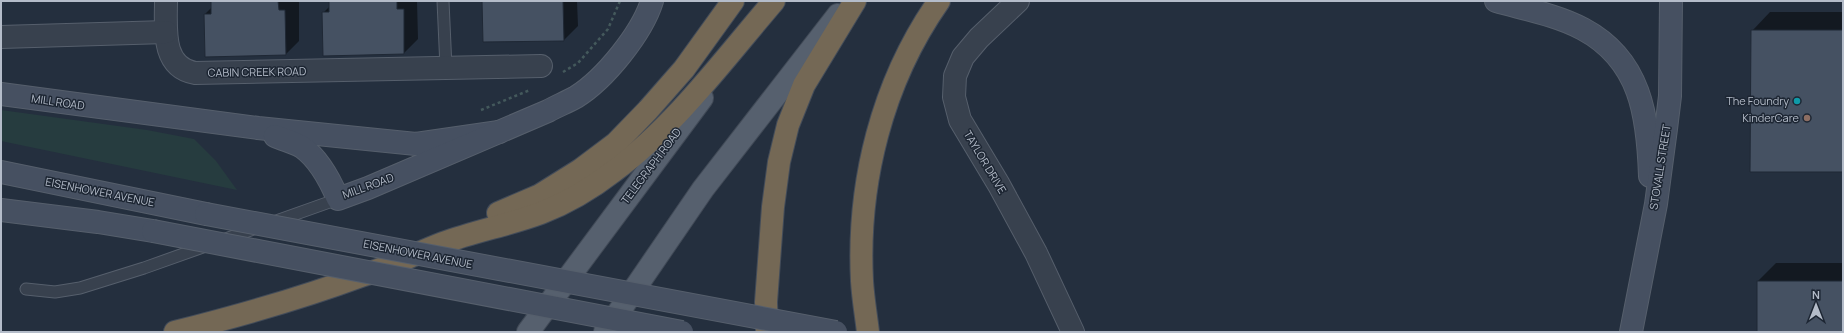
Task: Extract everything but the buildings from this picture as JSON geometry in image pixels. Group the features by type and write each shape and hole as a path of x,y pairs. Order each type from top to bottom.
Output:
{"highway":[{"path":"444,242 498,212 540,195 580,170 616,143 684,70 733,1"},
{"path":"175,332 239,316 320,291 367,274 444,242 541,212 580,195 615,170 651,139 690,99 774,1"},
{"path":"767,332 766,302 771,253 773,207 779,162 788,125 804,85 855,1"},
{"path":"868,332 862,281 862,235 865,194 871,160 880,123 893,87 912,46 940,1"},
{"path":"771,253 781,332"}],"main road":[{"name":"MILL ROAD","path":"258,128 302,147 326,174 338,199 368,188 548,111 577,96 620,56 638,30 649,11 652,1"},
{"name":"TELEGRAPH ROAD","path":"528,332 774,1"},
{"path":"606,332 703,189 849,1"},
{"path":"1496,1 1550,17 1582,29 1599,39 1612,50 1623,63 1633,80 1645,112 1650,162 1652,219"},
{"name":"STOVALL STREET","path":"1631,332 1660,181 1670,96 1671,1"},
{"name":"MILL ROAD","path":"1,94 258,128 416,144 498,132"},
{"name":"EISENHOWER AVENUE","path":"1,172 206,214 836,332"},
{"path":"1,210 98,222 153,231 682,332"}],"street":[{"name":"CABIN CREEK ROAD","path":"166,1 166,32 173,61 181,68 195,73 446,68 550,70"},
{"name":"TAYLOR DRIVE","path":"1018,1 979,38 963,57 956,76 954,97 960,120 999,185 1036,253 1073,332"},
{"path":"1,37 166,32"}],"lane":[{"path":"442,1 446,68"},
{"path":"26,289 56,292 80,288 144,268 338,199"}],"path":[{"path":"550,70 578,62 608,29 620,1"},
{"path":"478,112 533,89"}],"green space":[{"path":"1,110 147,130 194,139 216,161 237,190 1,141"}],"place":[{"name":"The Foundry","path":"1797,101"},
{"name":"KinderCare","path":"1807,118"}]}
